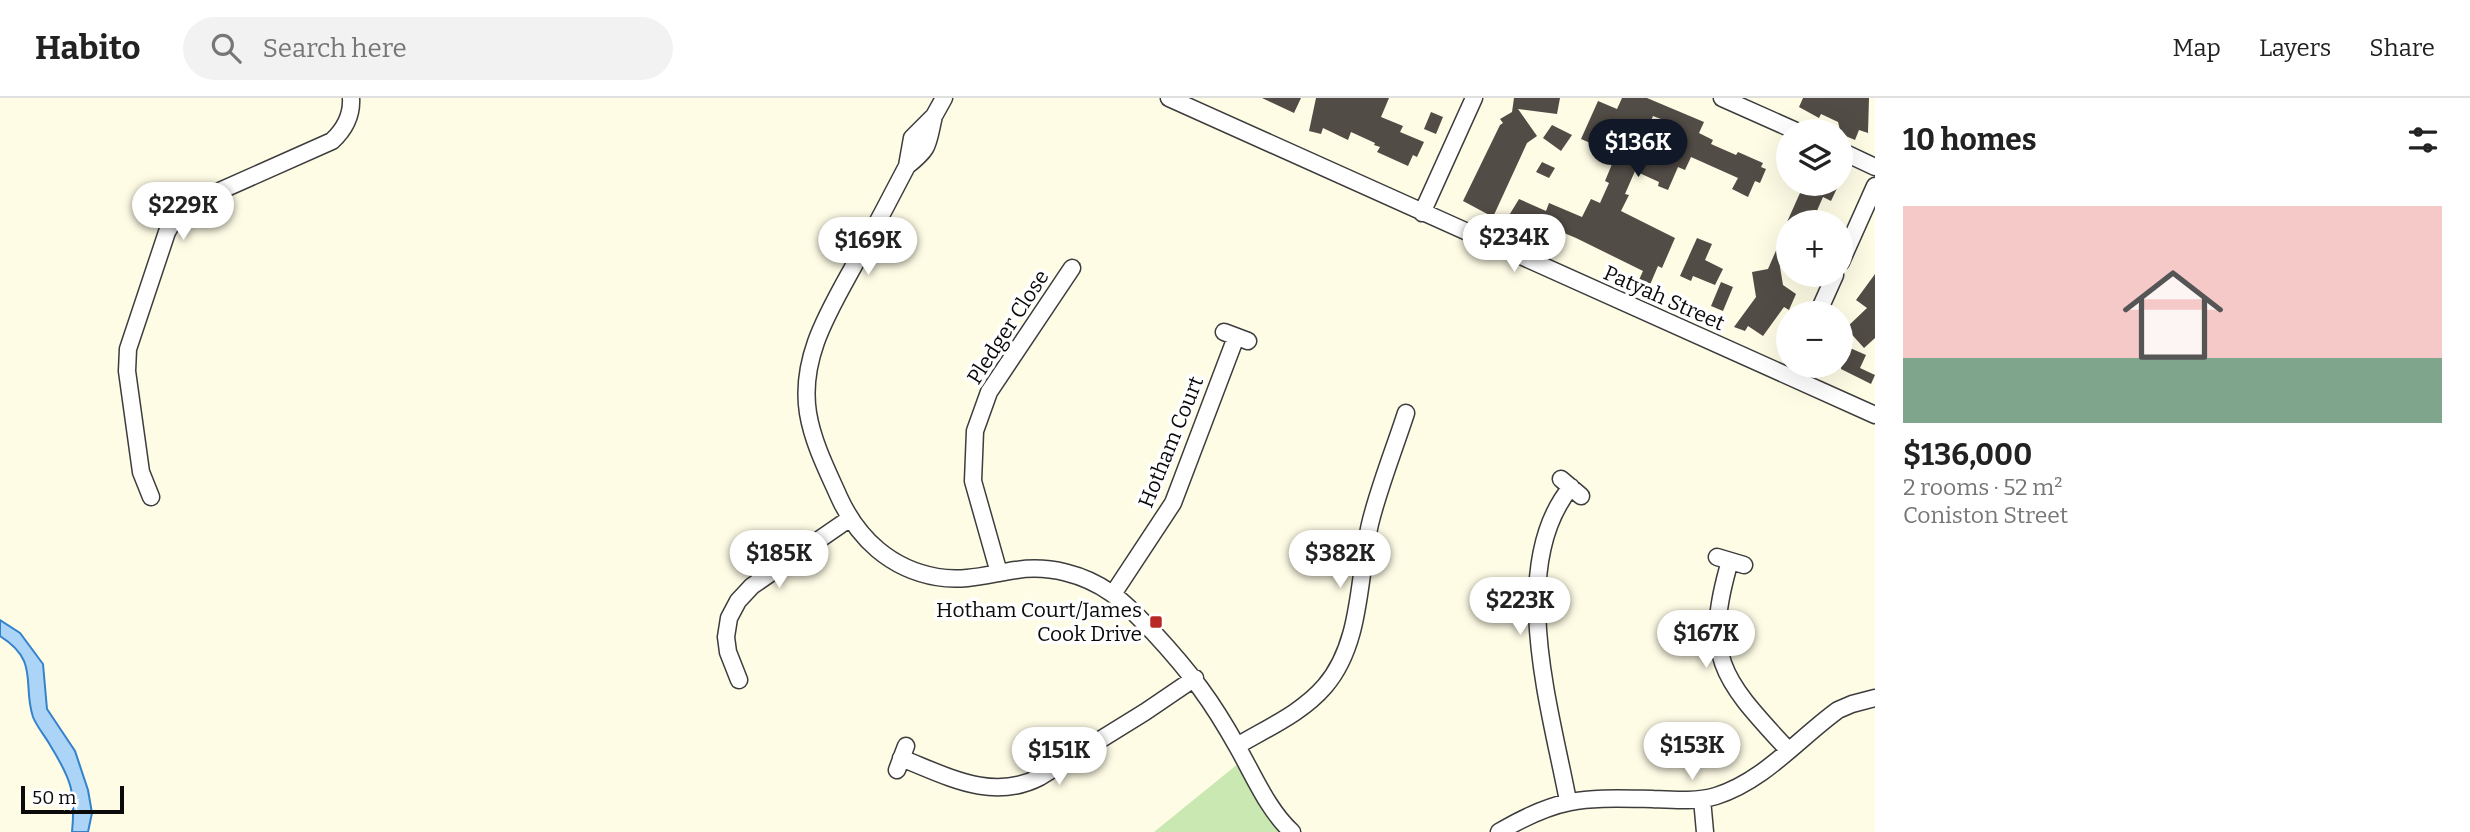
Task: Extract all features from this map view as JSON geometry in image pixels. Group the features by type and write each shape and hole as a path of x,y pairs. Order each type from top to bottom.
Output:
{"street":[{"path":"151,497 141,472 127,359 134,327 172,221 186,207 197,201 332,141 346,125 351,98"},
{"path":"944,98 934,117 912,138 907,166 825,319 813,351 807,381 812,432 849,519 871,545 887,558 919,573 952,579 1037,568 1090,580 1113,594 1195,678 1212,702 1270,804 1292,832"},
{"name":"Patyah Street","path":"1169,98 1422,213 1776,364"},
{"path":"1422,213 1474,98"},
{"path":"1722,98 1776,122"},
{"path":"1853,156 1875,166"},
{"path":"1853,235 1875,186"},
{"name":"Pledger Close","path":"999,573 973,481 975,431 993,385 1072,268"},
{"name":"Hotham Court","path":"1113,594 1173,503 1236,337"},
{"name":"Patyah Street","path":"1805,378 1875,415"},
{"path":"1237,746 1296,712 1311,700 1325,686 1343,657 1350,638 1372,517 1406,413"},
{"path":"1568,801 1540,649 1538,573 1539,557 1547,529 1558,505 1571,487"},
{"path":"740,680 728,652 726,637 729,618 738,601 752,586 849,519"},
{"path":"1730,561 1717,617 1716,632 1721,656 1735,688 1788,750"},
{"path":"902,758 982,788 1002,789 1021,785 1040,777 1195,678"},
{"path":"1499,832 1544,808 1568,801 1594,798 1702,799 1716,796 1760,774 1838,710 1875,698"},
{"path":"1702,799 1705,832"}],"green space":[{"path":"1239,763 1283,832 1154,832"}],"water":[{"path":"0,620 20,633 43,664 47,709 75,751 88,790 92,813 88,832 72,832 73,806 67,777 33,717 25,664 12,645 0,636"}],"building":[{"path":"1262,98 1301,98 1294,113"},
{"path":"1316,98 1389,98 1381,117 1403,126 1400,132 1424,142 1417,157 1413,155 1408,166 1377,152 1380,147 1374,145 1375,143 1351,132 1348,140 1323,128 1321,134 1309,131"},
{"path":"1514,98 1560,98 1557,114 1518,109 1537,136 1527,143 1493,217 1463,201 1503,123 1500,119 1512,112"},
{"path":"1622,98 1647,98 1704,122 1699,133 1713,140 1711,144 1763,163 1761,167 1766,169 1760,183 1755,181 1748,197 1732,189 1738,178 1691,157 1685,170 1678,167 1668,190 1658,186 1659,182 1635,171 1625,194 1629,195 1621,211 1675,238 1662,268 1658,266 1649,287 1638,282 1643,271 1576,238 1531,223 1529,229 1505,222 1519,199 1546,211 1549,203 1582,217 1591,199 1600,203 1609,183 1605,181 1613,157 1581,139 1598,101 1617,109","holes":["1653,116 1674,124 1664,146 1644,137"]},
{"path":"1803,98 1869,98 1868,133 1859,130 1855,140 1853,119 1832,119 1821,114 1819,118 1799,107"},
{"path":"1431,112 1443,117 1436,134 1424,129"},
{"path":"1552,125 1572,135 1561,151 1543,138"},
{"path":"1542,162 1555,168 1549,178 1536,172"},
{"path":"1799,196 1833,196 1831,201 1823,197 1817,210 1792,210"},
{"path":"1697,238 1712,244 1705,260 1723,269 1715,285 1693,276 1691,281 1680,276"},
{"path":"1776,251 1776,287 1786,287 1796,294 1793,301 1776,301 1776,318 1763,336 1748,326 1745,331 1734,327 1756,297 1752,272 1768,269"},
{"path":"1875,274 1875,338 1864,348 1853,336 1853,321 1867,308 1856,300"},
{"path":"1721,282 1733,287 1723,311 1711,306"},
{"path":"1853,349 1866,355 1860,368 1875,375 1871,384 1853,375"}],"place":[{"name":"Hotham Court/James Cook Drive","path":"1156,622"}]}
